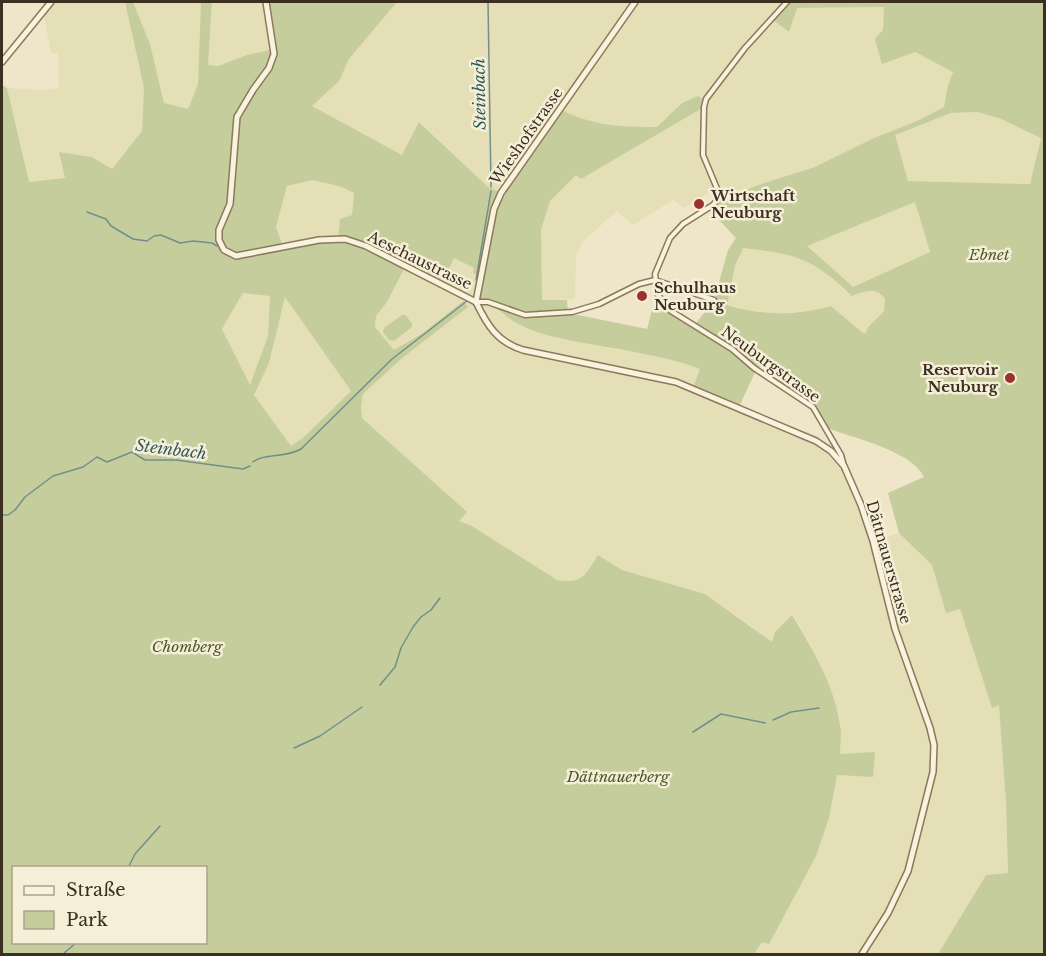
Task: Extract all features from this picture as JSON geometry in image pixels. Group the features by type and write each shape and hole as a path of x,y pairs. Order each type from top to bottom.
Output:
{"street":[{"path":"2,62 51,2"},
{"name":"Aeschaustrasse","path":"266,2 274,54 269,68 237,117 230,204 219,230 219,240 224,250 236,256 319,240 345,239 366,246 476,302"},
{"name":"Wieshofstrasse","path":"476,302 494,209 501,193 635,2"},
{"path":"654,280 664,251 674,233 718,199 718,191 703,155 706,99 754,38 787,2"},
{"path":"476,302 485,302 525,315 572,312 599,304 642,283 654,280 714,300"},
{"name":"Neuburgstrasse","path":"654,280 659,297 668,309 732,349 754,368 813,407 841,455 844,466"},
{"name":"Dättnauerstrasse","path":"476,302 490,329 504,342 516,348 658,377 685,385 816,441 831,451 844,466 873,541 895,629 932,734 934,758 928,793 908,871 888,913 862,954"}],"shaded area":[{"path":"43,2 125,2 144,88 142,131 112,169 92,157 60,152 65,178 29,183 7,88 40,90 59,88 58,54 51,53 43,11 49,3"},
{"path":"133,2 201,2 198,84 188,109 164,103 150,44"},
{"path":"212,2 266,2 274,49 247,55 218,66 208,65"},
{"path":"397,2 787,2 772,18 789,32 796,8 884,7 883,30 915,52 953,72 944,107 917,121 874,138 820,166 758,185 725,199 718,199 716,188 684,208 673,200 633,225 617,211 583,241 576,256 575,299 542,300 541,230 550,201 576,175 704,101 698,96 682,103 658,127 620,128 582,120 559,109 501,193 488,187 420,122 402,155 312,106 339,81 349,59"},
{"path":"978,112 1001,119 1041,138 1030,184 908,181 894,135 951,113"},
{"path":"314,180 342,187 354,193 352,215 338,239 282,248 276,227 287,186"},
{"path":"915,202 930,252 853,287 806,246"},
{"path":"742,248 779,252 801,258 824,272 852,296 870,290 878,292 885,299 885,309 868,327 866,333 863,333 831,306 805,312 775,314 759,313 727,305 735,267"},
{"path":"454,258 474,268 481,277 488,302 522,327 544,335 618,350 648,353 701,369 693,388 810,438 840,460 873,541 899,533 932,565 946,613 960,609 992,707 999,704 1008,873 986,875 938,954 754,954 762,941 769,944 829,818 837,774 873,777 840,754 840,726 831,691 812,647 793,615 772,643 705,594 622,570 599,555 584,577 573,583 557,580 472,526 458,521 467,512 362,418 363,394 401,359 468,307 462,301 423,333 394,350 375,327 376,316 387,302 405,267"},
{"path":"243,293 270,296 268,336 250,386 222,329"},
{"path":"285,296 351,391 304,437 291,446 254,395 269,363"}],"green space":[{"path":"125,2 133,2 150,44 164,103 188,109 198,84 201,2 212,2 208,65 218,66 247,55 274,49 266,2 397,2 349,59 339,81 312,106 402,155 419,122 488,187 501,193 559,109 595,122 631,127 657,127 682,103 698,96 705,101 704,107 581,179 576,175 550,201 541,230 542,300 567,300 568,313 647,329 652,310 663,310 666,307 694,326 714,300 728,250 736,238 719,220 722,217 717,205 718,199 725,199 758,185 815,167 944,107 953,72 915,52 882,64 875,39 883,30 884,7 797,8 789,32 771,18 787,2 1044,2 1044,954 938,954 986,875 1008,873 1006,803 999,705 992,708 960,609 946,613 932,565 899,533 888,493 924,477 917,468 894,452 825,427 817,412 778,384 785,374 766,360 756,370 739,407 693,388 700,369 655,356 550,336 517,324 496,308 476,302 481,277 473,273 474,268 454,258 441,285 405,267 387,302 376,316 375,327 394,350 423,333 463,301 468,307 401,359 363,394 362,418 467,512 459,521 472,526 557,580 573,581 583,576 598,555 622,570 705,594 772,642 775,632 792,615 815,654 833,696 841,729 840,754 875,752 873,777 837,775 829,818 816,856 769,944 762,942 754,954 2,954 2,85 7,88 29,182 65,178 59,152 92,157 112,169 142,131 144,88","holes":["978,112 1001,119 1041,138 1030,184 908,181 895,135 951,113","313,180 342,187 354,193 352,215 340,219 338,239 283,247 276,227 287,186","915,202 930,252 853,287 807,246","743,248 791,256 826,273 852,296 866,291 878,292 885,299 884,311 868,327 866,333 863,333 831,306 804,312 766,313 727,305 735,266","243,293 270,296 268,336 250,385 222,329","285,297 351,391 304,437 291,446 254,395 269,363"]},
{"path":"405,315 412,323 412,327 394,341 389,340 383,332 384,328"}],"waterway":[{"name":"Steinbach","path":"488,2 491,187"},
{"name":"Steinbach","path":"476,280 491,191"},
{"path":"87,212 106,219 111,226 133,239 147,241 154,236 161,235 180,243 193,241 212,243 217,246"},
{"name":"Steinbach","path":"253,462 263,457 289,454 301,449 392,359 467,301"},
{"name":"Steinbach","path":"2,515 8,515 15,510 25,497 53,476 83,467 97,457 107,462 132,452 145,460 176,460 243,469 250,466"},
{"path":"380,685 395,667 401,648 413,627 440,598"},
{"path":"294,748 320,736 362,707"},
{"path":"773,720 791,712 819,708"},
{"path":"693,732 721,714 765,723"},
{"path":"129,866 135,854 160,826"},
{"path":"63,954 75,944"}],"place":[{"name":"Wirtschaft Neuburg","path":"699,204"},
{"name":"Schulhaus Neuburg","path":"642,296"},
{"name":"Reservoir Neuburg","path":"1010,378"}],"park label":[{"name":"Ebnet","path":"989,254"},
{"name":"Chomberg","path":"187,646"},
{"name":"Dättnauerberg","path":"618,776"}]}
